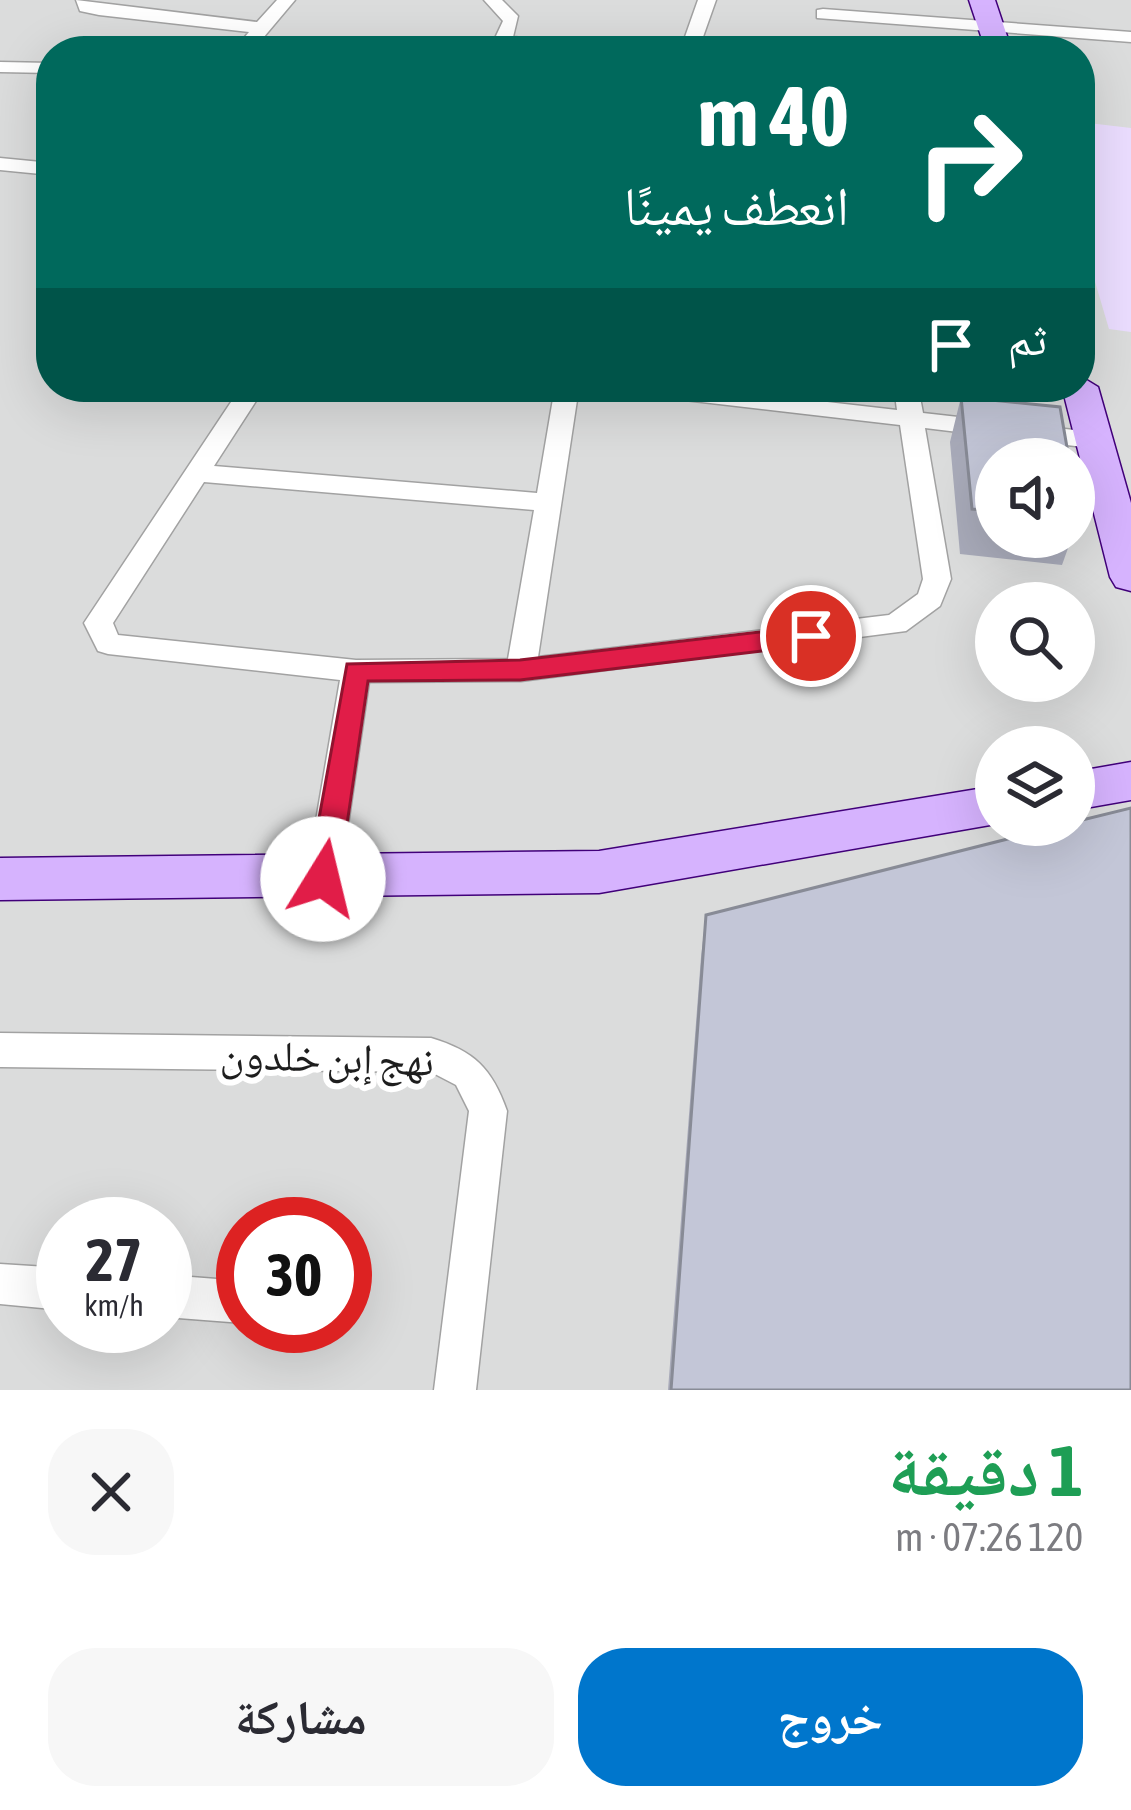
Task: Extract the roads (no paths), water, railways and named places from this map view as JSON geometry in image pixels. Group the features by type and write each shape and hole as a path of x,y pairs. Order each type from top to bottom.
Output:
{"street":[{"path":"86,0 86,7 99,10 262,28"},
{"path":"255,36 286,0"},
{"path":"493,0 512,20 547,36"},
{"path":"694,36 707,0"},
{"path":"823,14 1131,37"},
{"path":"505,36 512,20"},
{"path":"0,67 36,68"},
{"path":"0,164 36,168"},
{"path":"243,402 98,623 100,636 109,644 356,671 520,670 896,624 930,599 937,579 908,402"},
{"path":"520,670 564,402"},
{"path":"756,402 1073,438"},
{"path":"1083,402 1092,438"},
{"path":"1095,451 1131,577"},
{"path":"193,473 544,502"},
{"path":"323,879 356,671"},
{"path":"1095,788 1131,782"},
{"path":"0,879 323,879 598,872 975,809"},
{"name":"نهج إبن خلدون","path":"0,1050 430,1055 459,1063 477,1077 488,1111 455,1390"},
{"path":"0,1284 36,1287"}]}
